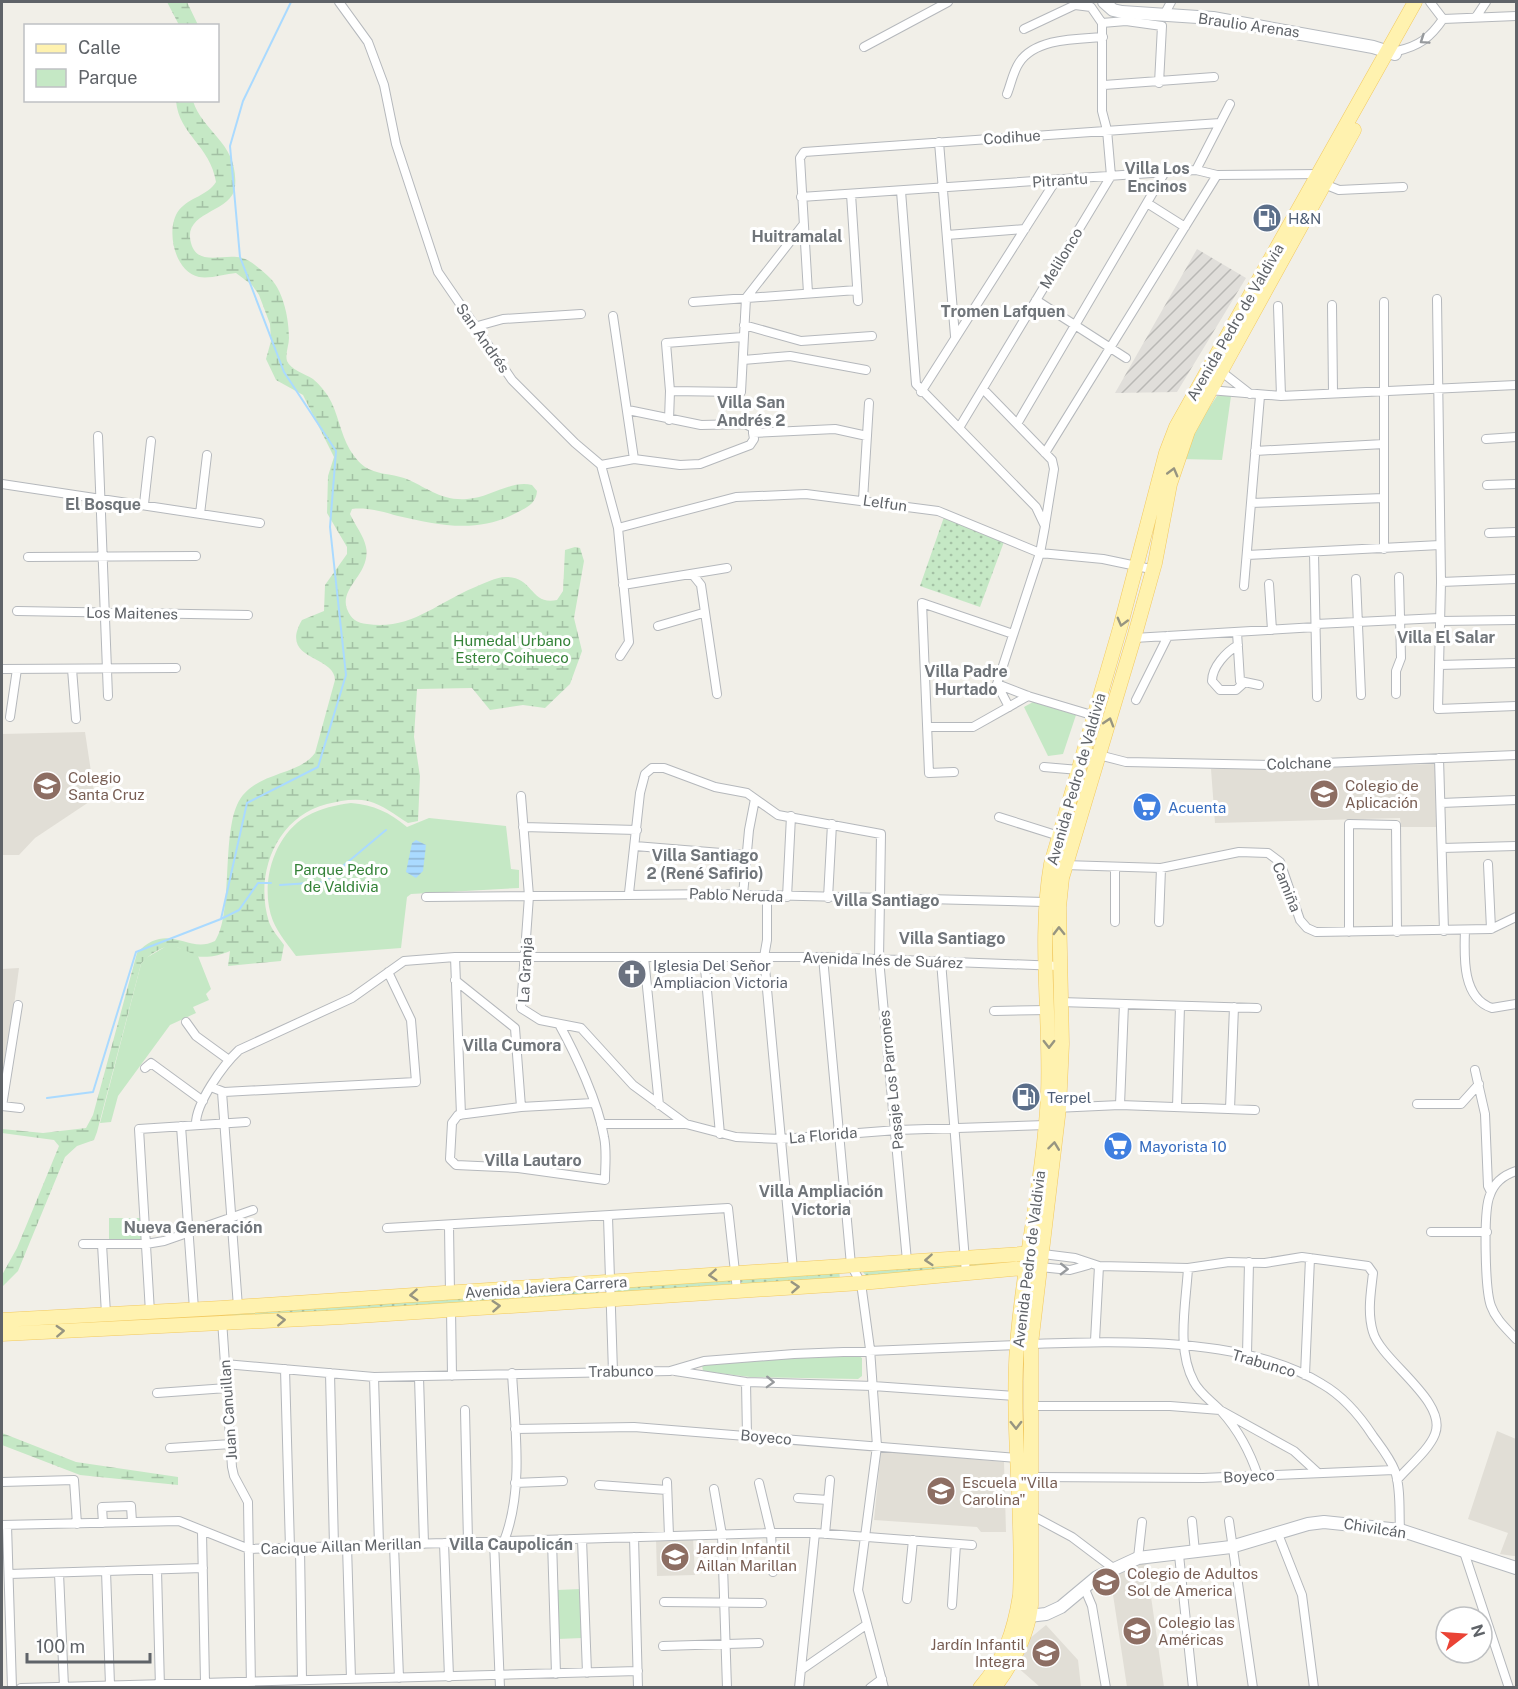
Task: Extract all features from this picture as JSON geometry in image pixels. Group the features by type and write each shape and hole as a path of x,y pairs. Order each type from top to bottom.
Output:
{"main road":[{"name":"Avenida Pedro de Valdivia","path":"1393,52 1415,2"},
{"name":"Avenida Pedro de Valdivia","path":"980,1688 1001,1662 1023,1617 1015,1396 1024,1345 1053,1107 1053,965 1046,902 1051,864 1083,751 1142,567 1166,453 1216,369 1393,52 1427,2"},
{"name":"Avenida Pedro de Valdivia","path":"1053,965 1065,865 1155,563 1167,503 1184,440 1205,388"},
{"path":"1135,632 1134,620 1142,567 1158,517 1167,503"},
{"name":"Avenida Pedro de Valdivia","path":"1035,1260 1046,1125 1053,1107"},
{"name":"Avenida Javiera Carrera","path":"2,1320 610,1283 964,1257 1035,1260"},
{"name":"Avenida Javiera Carrera","path":"2,1334 222,1323 861,1282 966,1273 1035,1260"},
{"name":"Avenida Pedro de Valdivia","path":"994,1688 1016,1654 1023,1617 1031,1515 1029,1406 1024,1345"}],"street":[{"name":"San Andrés","path":"339,2 368,42 384,85 396,144 438,272 512,380 575,443 601,465"},
{"path":"864,47 948,2"},
{"name":"Braulio Arenas","path":"1104,2 1117,11 1221,20 1393,52"},
{"path":"1164,15 1171,2"},
{"path":"1427,2 1443,19"},
{"path":"1476,17 1486,2"},
{"path":"1024,29 1064,9 1084,4 1096,11 1102,23 1104,85 1102,111 1107,130 1111,176"},
{"path":"1443,19 1516,16"},
{"path":"1393,52 1422,42 1431,36 1443,19"},
{"path":"1102,23 1126,21 1162,26 1159,82"},
{"path":"1008,94 1021,60 1034,51 1061,40 1103,37"},
{"path":"1104,85 1214,77"},
{"path":"1196,170 1230,105"},
{"name":"Codihue","path":"801,197 800,158 804,152 1220,123"},
{"path":"939,142 955,337"},
{"name":"Pitrantu","path":"801,197 1196,170 1216,175 1321,179 1339,190 1402,187"},
{"path":"1017,424 1165,172"},
{"path":"1045,453 1216,175"},
{"name":"Melilonco","path":"959,428 1111,176"},
{"path":"921,392 1056,180"},
{"path":"901,190 913,376 921,392 1035,507 1045,526"},
{"path":"851,194 858,302"},
{"path":"801,197 808,292"},
{"path":"1147,203 1185,227"},
{"path":"670,391 741,392 746,298 803,225"},
{"path":"947,235 1025,229"},
{"path":"693,302 857,290"},
{"path":"1437,299 1441,582 1438,709 1516,706"},
{"path":"1036,300 1126,358"},
{"path":"1384,302 1384,549"},
{"path":"1332,305 1333,393"},
{"path":"1278,306 1281,396"},
{"path":"474,327 503,320 581,314"},
{"path":"614,316 633,459"},
{"path":"744,325 801,341 872,336"},
{"path":"669,420 670,391 666,343 743,337"},
{"path":"742,360 790,356 866,370"},
{"path":"1216,369 1256,395"},
{"path":"1205,388 1281,396 1516,385"},
{"path":"982,389 1052,460 1054,469 1040,553 997,684 1009,707"},
{"path":"1244,586 1256,451 1256,395"},
{"path":"863,500 869,403"},
{"path":"620,656 629,642 618,528 601,465 633,459 680,465 700,464 750,445 753,433 753,428 746,424 701,425 628,410"},
{"path":"753,433 835,429 867,436"},
{"path":"98,436 108,696"},
{"path":"1486,439 1516,437"},
{"path":"144,504 151,441"},
{"path":"1256,451 1384,444"},
{"path":"200,514 207,455"},
{"path":"2,484 260,523"},
{"path":"1487,485 1516,484"},
{"name":"Lelfun","path":"618,528 736,497 806,494 938,511 1040,553 1142,567"},
{"path":"1251,503 1384,498"},
{"path":"1489,533 1516,532"},
{"path":"1247,555 1440,545"},
{"path":"1314,553 1317,697"},
{"path":"28,557 196,556"},
{"path":"623,585 727,568"},
{"path":"693,575 701,585 703,613 717,694"},
{"path":"1396,694 1396,671 1401,658 1399,577"},
{"path":"1356,579 1361,695"},
{"path":"1441,582 1516,579"},
{"path":"1269,584 1272,630"},
{"path":"954,772 929,773 929,727 922,603 1012,634"},
{"name":"Los Maitenes","path":"16,611 248,615"},
{"path":"658,626 703,613"},
{"path":"1135,632 1168,636 1400,620 1516,620"},
{"path":"1237,632 1239,678 1258,686"},
{"path":"1136,700 1168,636"},
{"path":"1238,645 1229,650 1220,662 1212,681 1220,690 1236,690 1245,682"},
{"path":"1439,665 1516,663"},
{"path":"2,669 176,668"},
{"path":"10,717 18,669"},
{"path":"72,669 76,719"},
{"path":"997,684 1095,716"},
{"path":"929,727 973,727 1028,696"},
{"name":"Colchane","path":"1083,751 1126,762 1276,765 1516,755"},
{"path":"1439,758 1444,930"},
{"path":"1044,767 1079,770"},
{"path":"629,893 640,793 645,774 652,768 664,768 715,787 747,793 769,810 832,824 828,898"},
{"name":"La Granja","path":"521,796 529,896 521,1008 540,1020 573,1024 581,1028 633,1085 687,1124"},
{"path":"743,895 746,855 755,799"},
{"path":"1441,803 1516,800"},
{"path":"787,897 791,816"},
{"path":"999,817 1059,836"},
{"name":"Pasaje Los Parrones","path":"832,824 881,834 879,959 897,1130 907,1262"},
{"path":"1348,932 1349,824 1396,825 1396,932"},
{"path":"523,827 637,830"},
{"path":"635,846 746,855"},
{"path":"1442,848 1516,846"},
{"name":"Camiña","path":"1051,864 1161,868 1239,852 1268,853 1280,862 1303,924 1316,932 1491,929 1516,917"},
{"path":"1488,864 1491,929"},
{"path":"1115,867 1115,922"},
{"path":"1160,922 1161,868"},
{"name":"Pablo Neruda","path":"426,897 629,893 1046,902"},
{"path":"767,896 767,940 764,957 793,1269"},
{"path":"1465,930 1468,979 1474,996 1492,1008 1516,1004"},
{"path":"455,957 461,1115"},
{"name":"Avenida Inés de Suárez","path":"196,1125 196,1112 211,1087 229,1060 249,1043 352,998 404,961 455,957 823,957 1053,965"},
{"path":"644,957 659,1105"},
{"path":"704,957 720,1134"},
{"path":"823,957 851,1265 861,1282 870,1349 877,1446 858,1590 883,1683 870,1688"},
{"path":"941,961 966,1273"},
{"path":"211,1087 222,1092 416,1082 411,1020 388,972"},
{"path":"455,980 515,1028 521,1107"},
{"path":"18,1005 2,1106 20,1108"},
{"path":"1120,1105 1124,1005"},
{"path":"994,1011 1054,1006 1124,1005 1257,1008"},
{"path":"1177,1107 1180,1006"},
{"path":"1230,1109 1233,1007"},
{"path":"186,1022 196,1036 229,1060"},
{"path":"559,1024 575,1054 601,1124 605,1139 605,1180 518,1168 456,1165 449,1156 453,1121 461,1115 521,1107 593,1103"},
{"path":"145,1068 151,1063 203,1101"},
{"path":"1475,1070 1485,1114 1488,1186 1491,1192"},
{"path":"1417,1104 1461,1104 1466,1102 1479,1084"},
{"path":"222,1092 238,1307"},
{"path":"1053,1107 1120,1105 1256,1110"},
{"path":"150,1312 139,1129 246,1122"},
{"name":"La Florida","path":"601,1124 687,1124 720,1134 781,1139 840,1133 1046,1125"},
{"path":"181,1126 194,1309"},
{"path":"1516,1171 1502,1178 1491,1192 1487,1203 1489,1299 1498,1320 1516,1339"},
{"path":"387,1228 608,1217 728,1208 737,1290"},
{"path":"83,1244 146,1244 253,1210"},
{"path":"608,1217 613,1372"},
{"path":"449,1226 450,1293"},
{"path":"1431,1232 1487,1232"},
{"path":"102,1244 106,1314"},
{"path":"1305,1375 1310,1258"},
{"name":"Avenida Javiera Carrera","path":"1035,1260 1070,1270 1088,1265 1188,1268 1229,1262 1310,1258 1366,1265 1373,1273 1369,1307 1373,1334 1428,1402 1437,1427 1434,1437 1397,1480"},
{"path":"1247,1355 1249,1262"},
{"path":"1095,1341 1099,1266"},
{"path":"1188,1268 1184,1346 1188,1368 1194,1382 1220,1410 1251,1454 1258,1476"},
{"name":"Juan Canuillan","path":"221,1308 234,1476 248,1502 251,1685"},
{"path":"451,1309 452,1376"},
{"name":"Trabunco","path":"225,1364 374,1377 419,1377 670,1371 704,1361 870,1349 1095,1341 1184,1346 1247,1355 1305,1375 1323,1384 1343,1400 1370,1432 1394,1470 1397,1480 1400,1530"},
{"path":"285,1369 302,1680"},
{"path":"670,1371 746,1382 873,1386 1015,1396"},
{"path":"330,1373 334,1546"},
{"path":"500,1688 499,1541 512,1520 515,1483 512,1373"},
{"path":"374,1377 379,1545"},
{"path":"419,1377 424,1544"},
{"path":"746,1382 747,1436"},
{"path":"157,1393 227,1388"},
{"path":"1029,1406 1170,1406 1220,1410 1294,1451 1318,1473"},
{"path":"465,1410 468,1542"},
{"name":"Boyeco","path":"515,1429 634,1427 1017,1458"},
{"path":"170,1448 231,1444"},
{"name":"Boyeco","path":"1031,1477 1203,1478 1394,1470"},
{"path":"2,1482 74,1480 76,1524"},
{"path":"800,1688 820,1534 830,1480"},
{"path":"515,1483 563,1481"},
{"path":"759,1483 771,1533 773,1572"},
{"path":"599,1485 667,1486 669,1536"},
{"path":"714,1489 722,1534 727,1688"},
{"path":"798,1497 828,1500"},
{"path":"103,1523 102,1507 131,1506 132,1522"},
{"path":"1031,1515 1072,1537 1113,1568"},
{"name":"Cacique Aillan Merillan","path":"4,1525 178,1521 249,1549 771,1533 820,1534 972,1545"},
{"path":"1192,1521 1195,1552"},
{"path":"1229,1521 1231,1548 1253,1688"},
{"path":"1138,1558 1142,1522"},
{"name":"Chivilcán","path":"1023,1617 1046,1614 1061,1607 1084,1587 1113,1568 1138,1558 1231,1548 1308,1524 1324,1522 1400,1530 1516,1567"},
{"path":"4,1525 9,1575 12,1688"},
{"path":"202,1532 205,1683"},
{"path":"1278,1534 1302,1595 1314,1688"},
{"path":"634,1537 638,1688"},
{"path":"582,1539 587,1673"},
{"path":"552,1540 556,1674"},
{"path":"907,1599 913,1540"},
{"path":"444,1543 448,1677"},
{"path":"952,1605 956,1544"},
{"path":"394,1545 399,1678"},
{"path":"347,1546 351,1679"},
{"path":"1462,1549 1509,1688"},
{"path":"1179,1555 1193,1688"},
{"path":"9,1575 203,1568"},
{"path":"157,1570 160,1686"},
{"path":"106,1571 110,1685"},
{"path":"59,1573 67,1687"},
{"path":"1084,1587 1092,1605 1106,1688"},
{"path":"664,1602 762,1603"},
{"path":"801,1671 866,1624"},
{"path":"663,1646 759,1643"},
{"path":"21,1688 205,1683 251,1685 302,1680 638,1671"}],"shaded area":[{"path":"1197,249 1246,278 1177,392 1115,393"},
{"name":"Colegio Santa Cruz","path":"85,732 95,798 35,838 19,855 2,855 2,734"},
{"name":"Colegio de Aplicación","path":"1435,764 1436,827 1401,827 1400,818 1215,823 1211,769"},
{"path":"19,968 2,1094 2,969"},
{"path":"1497,1431 1516,1439 1516,1556 1500,1554 1508,1533 1468,1519"},
{"name":"Escuela \"Villa Carolina\"","path":"881,1451 1004,1462 1006,1532 981,1532 977,1527 874,1520"},
{"name":"Jardin Infantil Aillan Marillan","path":"693,1537 695,1575 657,1576 656,1538"},
{"name":"Colegio las Américas","path":"1146,1562 1164,1687 1127,1687 1110,1575"},
{"name":"Jardín Infantil Integra","path":"1046,1625 1078,1660 1081,1687 1040,1687 1016,1666 1029,1639"}],"green space":[{"path":"167,2 187,2 198,24 178,24"},
{"name":"Humedal Urbano Estero Coihueco","path":"176,102 193,102 204,122 226,149 235,172 235,187 232,196 194,224 190,232 194,250 205,257 246,259 276,285 287,315 289,338 287,361 294,369 313,379 326,394 350,450 359,461 369,469 404,478 449,498 475,498 524,484 532,485 537,491 533,502 523,509 502,520 472,526 442,525 375,510 352,509 350,514 365,543 366,557 360,573 347,594 347,609 350,615 363,623 382,625 410,620 485,582 503,577 522,581 542,599 557,600 563,591 565,550 575,547 580,548 584,561 574,618 582,651 570,684 545,708 523,705 490,710 472,688 417,689 414,737 420,776 418,821 408,823 379,805 358,800 327,804 309,811 294,821 282,834 273,850 267,867 265,885 265,904 269,922 284,945 281,961 228,966 230,951 216,956 201,957 174,947 158,950 144,960 141,964 94,1140 77,1146 65,1157 18,1271 2,1287 2,1275 17,1248 59,1146 54,1140 2,1133 2,1129 43,1133 86,1128 93,1115 137,953 158,939 168,938 196,944 215,941 224,914 232,820 237,805 253,786 298,766 315,753 335,680 333,672 302,650 297,643 297,633 302,620 324,611 325,585 347,554 347,547 327,513 328,476 334,457 303,395 276,380 266,359 271,341 270,324 259,295 252,285 236,273 199,277 183,267 178,258 174,248 173,227 179,210 216,182 208,159 188,132 178,113"},
{"path":"1217,396 1231,396 1222,460 1182,459 1194,430"},
{"path":"944,517 1005,539 980,607 920,586"},
{"path":"1033,702 1076,715 1063,754 1048,756 1024,707"},
{"name":"Parque Pedro de Valdivia","path":"351,803 381,810 407,827 429,818 506,826 511,869 519,870 519,888 411,894 407,897 401,948 296,956 275,925 269,907 269,877 272,862 285,836 307,816 334,806"},
{"path":"170,944 198,956 211,989 206,994 209,1000 193,1007 196,1013 170,1025 118,1096 111,1122 100,1123 141,964 146,958"},
{"path":"109,1218 142,1218 143,1239 109,1240"},
{"path":"1017,1256 1018,1265 867,1277 859,1267"},
{"path":"839,1270 840,1279 741,1284 740,1275"},
{"path":"731,1276 732,1284 614,1293 614,1285"},
{"path":"598,1287 599,1295 226,1320 226,1312"},
{"path":"855,1353 862,1358 862,1376 858,1379 750,1377 703,1371 702,1365"},
{"path":"2,1433 76,1462 178,1477 178,1485 80,1475 2,1445"},
{"path":"581,1589 582,1638 558,1639 557,1590"}],"water":[{"path":"416,840 426,845 423,871 416,878 406,872 412,843"}],"waterway":[{"path":"47,1098 93,1092 136,952 221,919 247,803 318,767 346,675 330,527 336,451 284,372 240,257 230,146 243,101 291,2"},
{"path":"324,882 386,830"},
{"path":"280,885 324,882 346,886"},
{"path":"221,919 239,910 258,883 271,883"}],"place":[{"name":"H&N","path":"1267,218"},
{"name":"Colegio Santa Cruz","path":"47,786"},
{"name":"Colegio de Aplicación","path":"1324,794"},
{"name":"Acuenta","path":"1147,807"},
{"name":"Iglesia Del Señor Ampliacion Victoria","path":"632,974"},
{"name":"Terpel","path":"1026,1097"},
{"name":"Mayorista 10","path":"1118,1146"},
{"name":"Escuela \"Villa Carolina\"","path":"941,1491"},
{"name":"Jardin Infantil Aillan Marillan","path":"675,1557"},
{"name":"Colegio de Adultos Sol de America","path":"1106,1582"},
{"name":"Colegio las Américas","path":"1137,1631"},
{"name":"Jardín Infantil Integra","path":"1046,1653"}],"district":[{"name":"Villa Los Encinos","path":"1157,177"},
{"name":"Huitramalal","path":"797,236"},
{"name":"Tromen Lafquen","path":"1003,311"},
{"name":"Villa San Andrés 2","path":"751,411"},
{"name":"El Bosque","path":"103,504"},
{"name":"Villa El Salar","path":"1446,637"},
{"name":"Villa Padre Hurtado","path":"966,680"},
{"name":"Villa Santiago 2 (René Safirio)","path":"705,864"},
{"name":"Villa Santiago","path":"886,900"},
{"name":"Villa Santiago","path":"952,938"},
{"name":"Villa Cumora","path":"512,1045"},
{"name":"Villa Lautaro","path":"533,1160"},
{"name":"Villa Ampliación Victoria","path":"821,1200"},
{"name":"Nueva Generación","path":"193,1227"},
{"name":"Villa Caupolicán","path":"511,1544"}]}
